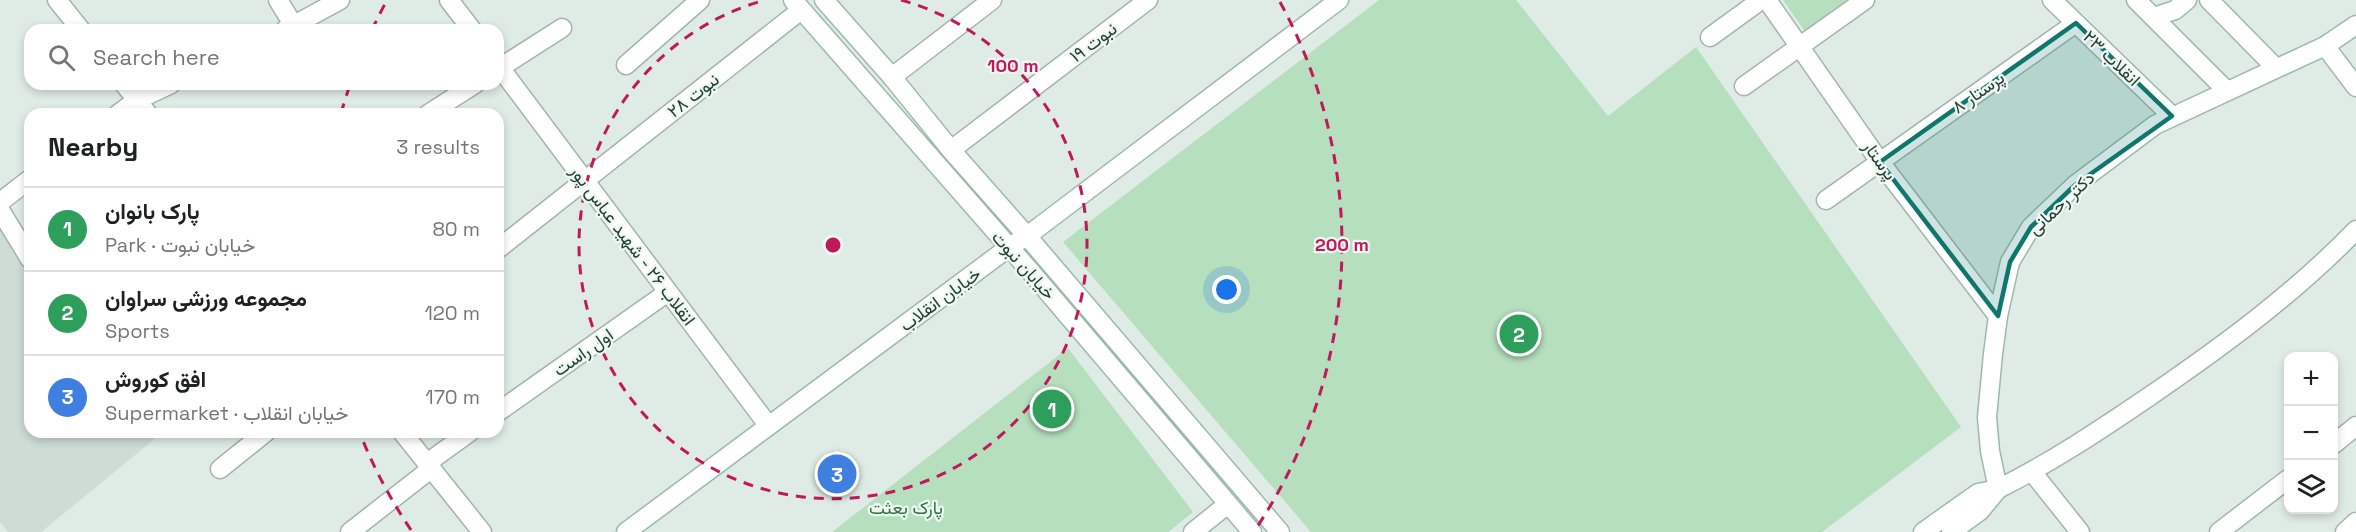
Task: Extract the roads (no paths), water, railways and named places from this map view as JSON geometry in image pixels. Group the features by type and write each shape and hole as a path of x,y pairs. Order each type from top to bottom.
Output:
{"street":[{"path":"57,0 76,24"},
{"path":"278,0 288,24"},
{"path":"297,24 340,0"},
{"path":"449,0 467,24"},
{"path":"626,65 700,0"},
{"name":"خیابان نبوت","path":"824,0 1280,532"},
{"path":"892,77 992,0"},
{"name":"نبوت ۱۹","path":"951,150 1148,0"},
{"name":"خیابان انقلاب","path":"626,532 1008,248 1028,236 1339,0"},
{"path":"1710,37 1761,0"},
{"name":"پرستار","path":"1767,0 1880,162 1998,316"},
{"path":"1744,86 1865,0"},
{"name":"انقلاب ۲۳","path":"2052,0 2172,116"},
{"path":"2136,0 2227,91"},
{"path":"2154,17 2175,10 2187,0"},
{"path":"2209,0 2276,68"},
{"name":"خیابان نبوت","path":"796,3 1030,271 1252,532"},
{"name":"نبوت ۲۸","path":"504,244 796,3"},
{"name":"پرستار ۸","path":"1826,200 2076,23"},
{"path":"2325,46 2356,25"},
{"path":"504,64 562,28"},
{"path":"2325,46 2356,40"},
{"path":"2325,46 2356,66"},
{"path":"2325,46 2356,87"},
{"name":"دکتر رحمانی","path":"1998,489 1990,452 1987,417 1998,316 2010,262 2031,227 2075,185 2155,125 2325,46"},
{"name":"انقلاب ۲۶ - شهید عباس پور","path":"504,74 768,425"},
{"path":"129,90 143,108"},
{"path":"126,108 158,90"},
{"path":"437,108 466,90"},
{"path":"0,202 24,184"},
{"path":"0,210 24,250"},
{"path":"1923,532 1978,493 1998,489 2033,473 2223,346 2321,266 2356,230"},
{"name":"اول راست","path":"504,408 668,292"},
{"path":"2338,441 2356,426"},
{"path":"220,469 259,438"},
{"path":"407,438 483,532"},
{"path":"350,532 463,438"},
{"path":"2033,473 2080,532"},
{"path":"2220,532 2284,482"},
{"path":"1951,532 1980,511 1998,489"},
{"path":"1193,532 1245,490"},
{"path":"2345,532 2356,522"}],"place":[{"name":"مجموعه ورزشی سراوان","path":"1519,334"},
{"name":"پارک بانوان","path":"1052,409"},
{"name":"افق کوروش","path":"837,474"}],"park label":[{"name":"پارک بعثت","path":"906,507"}]}
